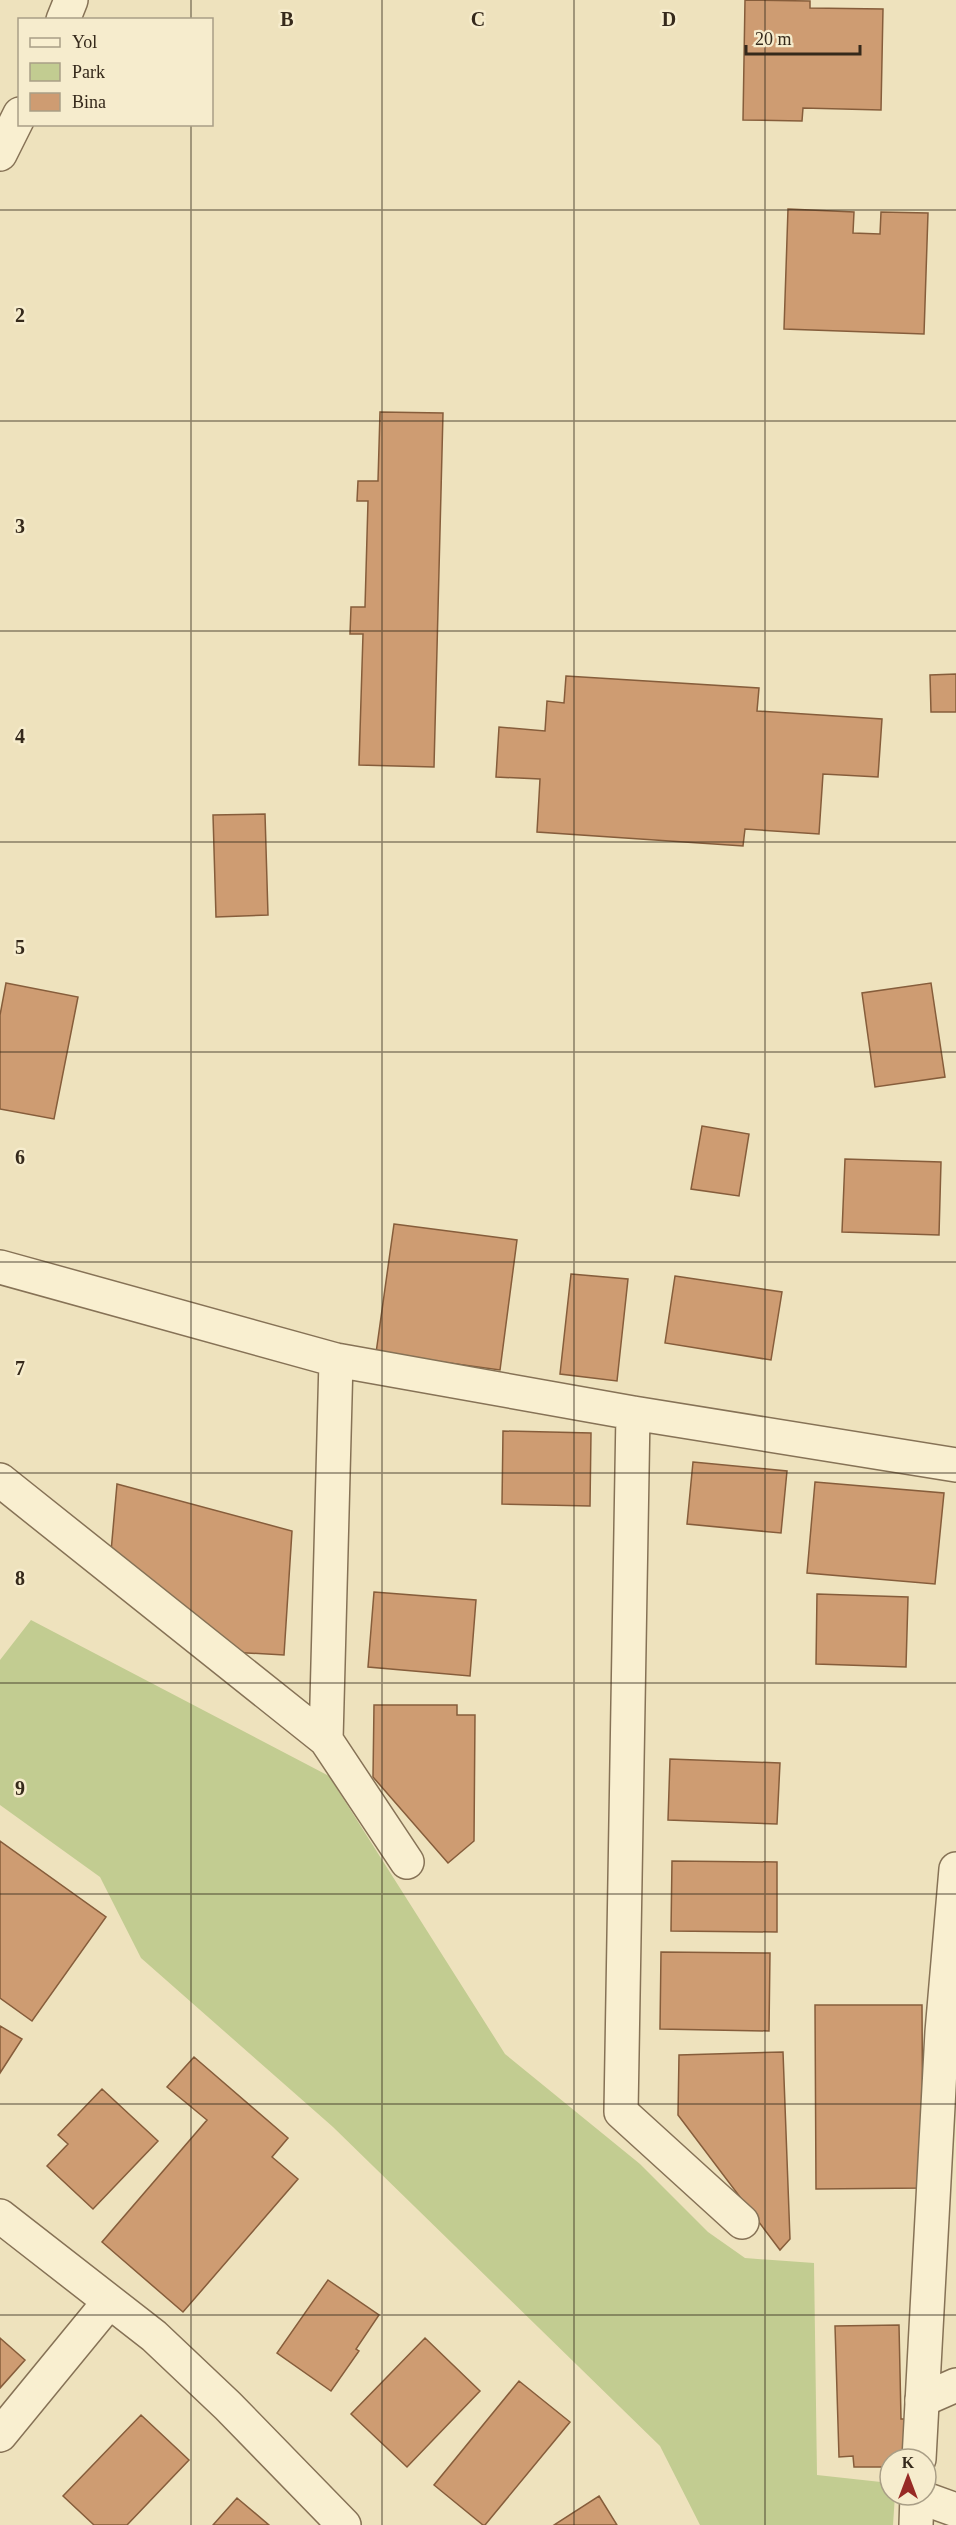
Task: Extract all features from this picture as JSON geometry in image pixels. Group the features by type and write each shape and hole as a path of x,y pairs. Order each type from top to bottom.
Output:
{"street":[{"path":"64,18 71,0"},
{"path":"0,154 18,118"},
{"path":"0,1267 336,1360 633,1413 956,1465"},
{"path":"326,1740 336,1360"},
{"path":"633,1413 621,2112 742,2222"},
{"path":"0,1480 326,1740 407,1862"},
{"path":"920,2447 949,2033 956,1869"},
{"path":"0,2216 154,2336 228,2406 344,2525"},
{"path":"0,2435 109,2302"},
{"path":"922,2400 956,2385"},
{"path":"933,2507 956,2510"}],"green space":[{"path":"31,1620 329,1776 505,2054 640,2164 708,2232 745,2258 814,2263 817,2475 878,2482 878,2507 894,2507 893,2525 700,2525 660,2446 333,2127 141,1958 100,1877 0,1805 0,1660"}],"building":[{"path":"745,0 810,1 810,8 883,9 881,110 803,108 802,121 743,120"},
{"path":"788,209 854,212 853,233 880,234 881,212 928,213 924,334 784,329"},
{"path":"380,412 443,413 434,767 359,765 363,634 350,634 351,607 365,607 368,501 357,501 358,481 378,481"},
{"path":"956,674 956,712 931,712 930,675"},
{"path":"566,676 759,688 757,711 882,719 878,777 823,774 819,834 745,829 743,846 537,832 540,779 496,777 499,727 545,731 547,701 564,703"},
{"path":"265,814 268,915 216,917 213,815"},
{"path":"6,983 78,997 54,1119 0,1109 0,1015"},
{"path":"931,983 945,1077 875,1087 862,993"},
{"path":"702,1126 749,1134 739,1196 691,1189"},
{"path":"845,1159 941,1162 939,1235 842,1232"},
{"path":"394,1224 517,1240 500,1370 376,1353"},
{"path":"571,1274 628,1279 617,1381 560,1374"},
{"path":"675,1276 782,1292 771,1360 665,1343"},
{"path":"503,1431 591,1433 590,1506 502,1504"},
{"path":"693,1462 787,1471 781,1533 687,1524"},
{"path":"815,1482 944,1493 935,1584 807,1573"},
{"path":"117,1484 292,1531 284,1655 229,1652 110,1563"},
{"path":"374,1592 476,1600 470,1676 368,1667"},
{"path":"817,1594 908,1597 906,1667 816,1664"},
{"path":"374,1705 457,1705 457,1715 475,1715 474,1841 448,1863 373,1777"},
{"path":"670,1759 780,1763 777,1824 668,1820"},
{"path":"0,1841 106,1917 32,2021 0,1998"},
{"path":"672,1861 777,1862 777,1932 671,1931"},
{"path":"661,1952 770,1953 769,2031 660,2029"},
{"path":"815,2005 922,2005 923,2188 816,2189"},
{"path":"0,2026 22,2039 0,2073"},
{"path":"783,2052 790,2239 780,2250 678,2115 679,2055"},
{"path":"194,2057 288,2138 272,2157 298,2179 183,2312 102,2242 207,2120 167,2087"},
{"path":"102,2089 158,2141 93,2209 47,2166 68,2144 58,2135"},
{"path":"328,2280 379,2315 356,2349 359,2351 331,2391 277,2353"},
{"path":"899,2325 901,2419 913,2419 914,2447 878,2447 878,2467 854,2467 853,2456 839,2457 835,2326"},
{"path":"0,2338 25,2360 0,2388"},
{"path":"425,2338 480,2391 407,2467 351,2414"},
{"path":"519,2381 570,2422 483,2525 434,2485"},
{"path":"141,2415 189,2460 127,2525 94,2525 63,2496"},
{"path":"599,2496 617,2525 554,2525"},
{"path":"237,2498 269,2525 213,2525"}]}
